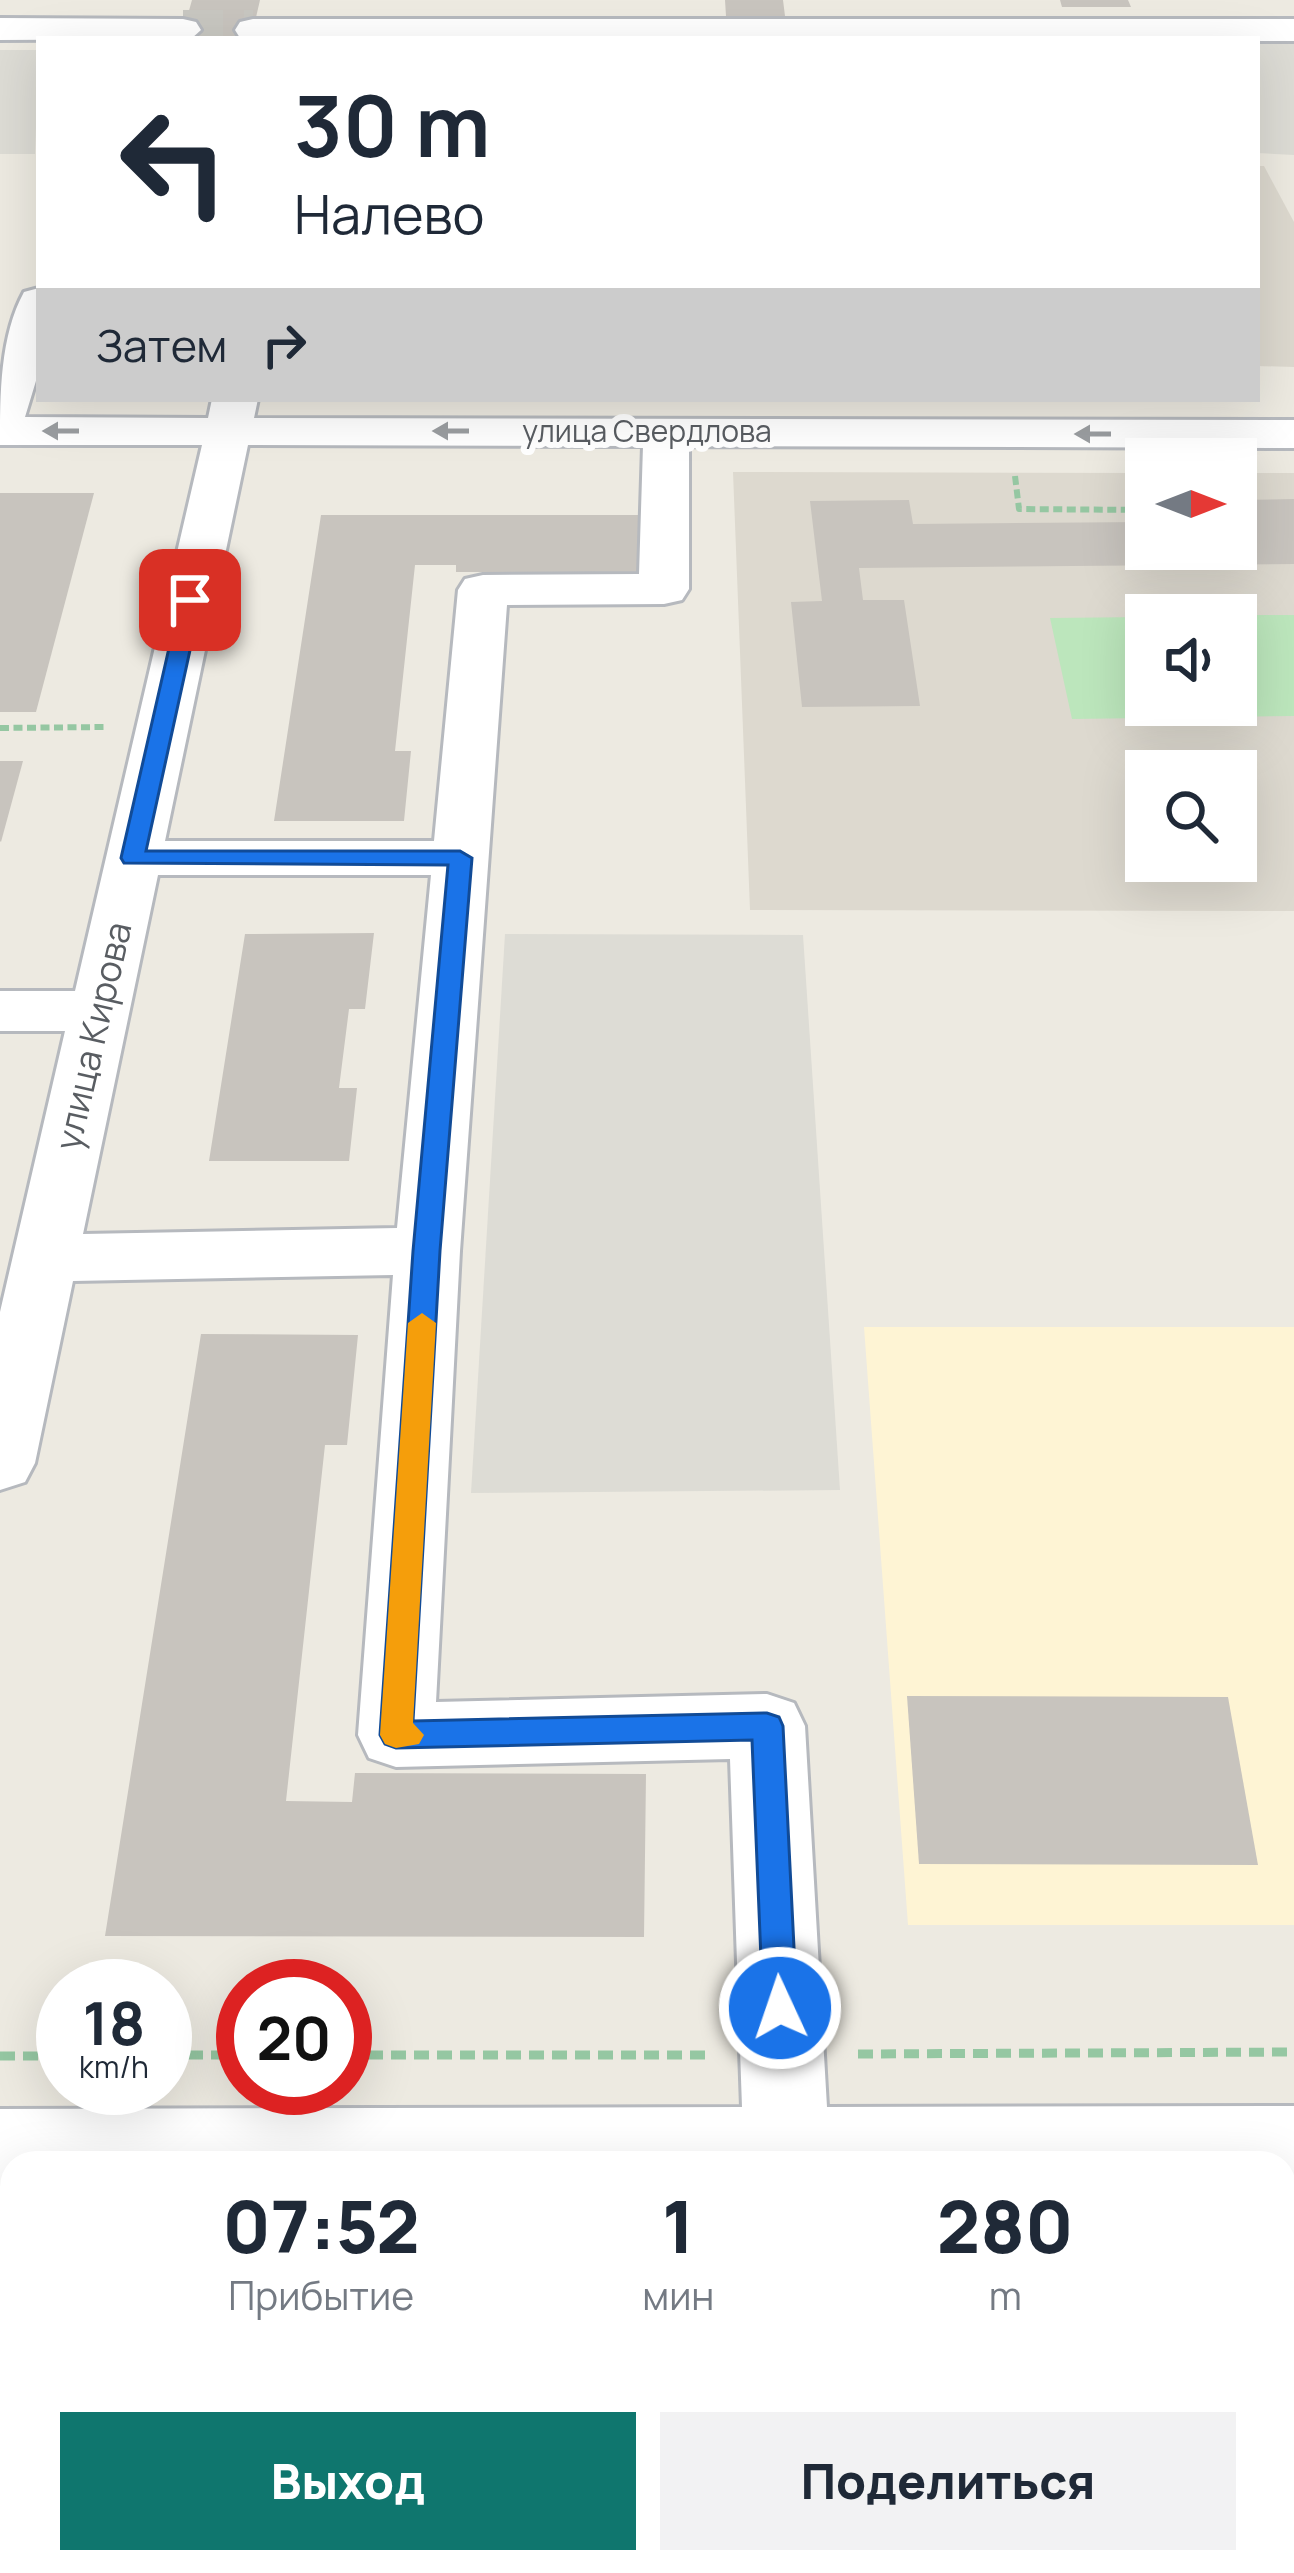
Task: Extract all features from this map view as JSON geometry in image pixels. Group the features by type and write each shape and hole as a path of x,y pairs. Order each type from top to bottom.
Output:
{"street":[{"path":"253,30 317,23 562,34 710,15 936,23 1148,15 1294,30"},
{"path":"0,28 126,23 183,30"},
{"path":"0,296 36,298"},
{"path":"0,428 36,308"},
{"name":"улица Свердлова","path":"0,428 232,415 534,415 666,432 1006,417 1294,434"},
{"name":"улица Кирова","path":"0,1463 232,415"},
{"path":"666,432 664,589 483,590 427,1251 396,1735 767,1726 786,2144"},
{"path":"133,858 460,858"},
{"path":"0,1011 98,1011"},
{"path":"44,1258 427,1251"},
{"path":"0,2150 1294,2146"}],"path":[{"path":"1006,417 1019,509 1125,510"},
{"path":"0,728 162,727"},
{"path":"0,2056 36,2056"}],"shaded area":[{"path":"1260,40 1294,40 1294,155 1260,153"},
{"path":"0,50 36,50 35,154 0,154"},
{"path":"1260,166 1294,222 1294,367 1260,366"},
{"path":"733,472 1125,473 1125,570 1257,570 1257,473 1294,473 1294,911 750,910"},
{"path":"505,934 803,935 840,1490 471,1493"},
{"path":"864,1327 1294,1327 1294,1925 908,1925"}],"green space":[{"path":"1257,615 1294,615 1294,716 1257,716"},
{"path":"1125,617 1125,718 1072,719 1050,618"}],"building":[{"path":"192,0 260,0 252,36 182,36"},
{"path":"725,0 783,0 785,16 726,16"},
{"path":"1060,0 1128,0 1131,7 1062,7"},
{"path":"0,493 94,493 36,712 0,712"},
{"path":"1294,499 1294,564 1257,564 1257,500"},
{"path":"909,500 913,524 1125,522 1125,566 859,568 863,600 904,600 920,706 802,707 791,602 822,601 810,501"},
{"path":"321,515 638,515 638,572 456,572 456,565 415,565 395,751 411,751 404,821 274,821"},
{"path":"0,761 23,761 1,842 0,841"},
{"path":"374,933 365,1009 349,1009 339,1088 357,1088 349,1161 209,1161 245,934"},
{"path":"201,1334 358,1335 347,1445 325,1445 286,1801 352,1802 355,1773 646,1774 644,1937 105,1936"},
{"path":"907,1696 1228,1697 1258,1865 919,1864"}],"tunnel":[{"path":"183,30 253,30"}],"slow traffic":[{"path":"408,1735 396,1735 422,1323"}],"route":[{"path":"190,600 133,858 460,858 427,1251 396,1735 767,1726 780,2008"}]}
